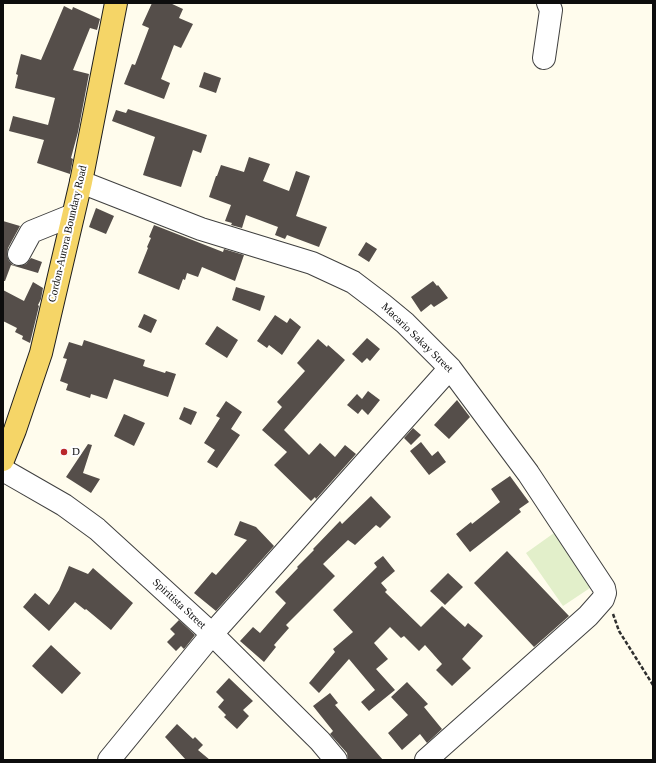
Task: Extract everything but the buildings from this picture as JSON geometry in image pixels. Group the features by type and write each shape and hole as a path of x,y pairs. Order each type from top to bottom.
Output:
{"main road":[{"name":"Cordon-Aurora Boundary Road","path":"3,460 15,430 41,353 81,182 116,3"}],"street":[{"path":"544,58 551,10 548,3"},
{"name":"Macario Sakay Street","path":"81,182 201,229 312,263 353,282 382,304 450,368 528,474 604,588 605,593"},
{"path":"19,254 31,232 73,215"},
{"path":"109,760 212,634 450,368"},
{"name":"Spiritista Street","path":"3,470 64,505 97,529 212,634 320,742 336,760"},
{"path":"426,760 588,616 603,599 605,593"}],"path":[{"path":"605,593 620,631 653,685"}],"green space":[{"path":"554,533 590,588 563,606 526,553"}],"place":[{"name":"D","path":"64,452"}]}
